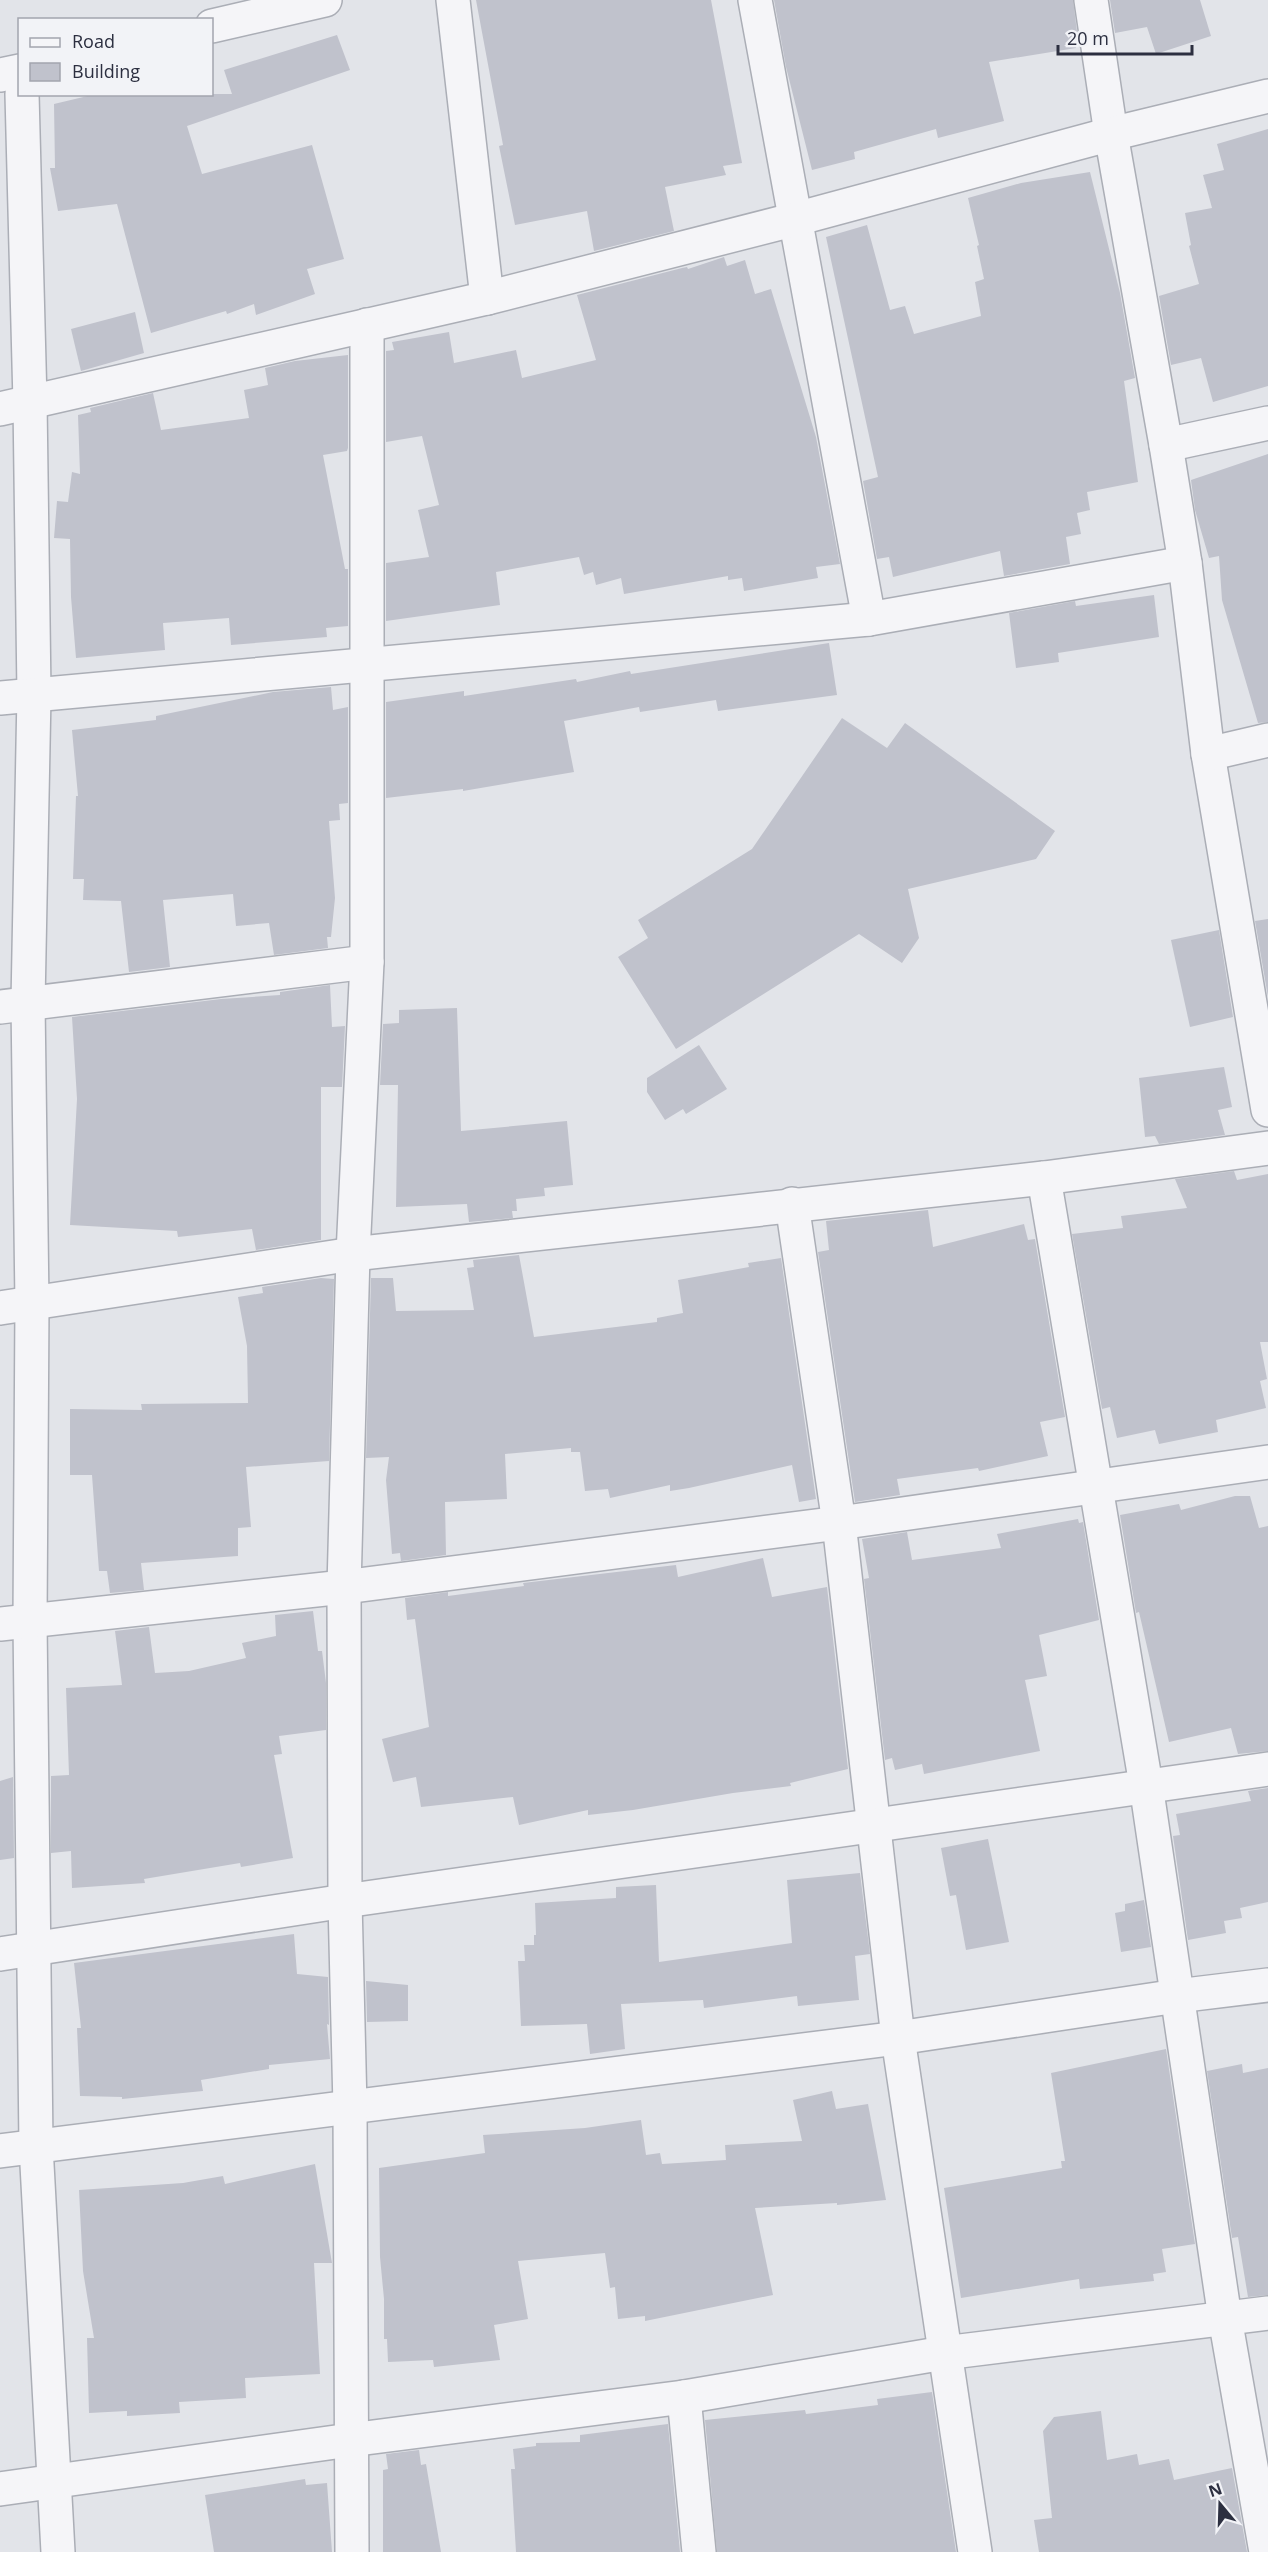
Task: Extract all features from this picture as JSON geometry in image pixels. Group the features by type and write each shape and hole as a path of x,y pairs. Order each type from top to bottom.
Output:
{"street":[{"path":"213,26 325,0"},
{"path":"453,0 487,297"},
{"path":"755,0 869,619"},
{"path":"1091,0 1111,134 1185,563 1208,754 1268,1110"},
{"path":"0,75 18,71"},
{"path":"22,96 15,406 34,694 14,1005 32,1304 15,1622 34,1949 36,2146 56,2480 58,2552"},
{"path":"15,406 487,297 796,219 1111,134 1268,96"},
{"path":"352,2552 344,1587 353,1254 367,962 367,326"},
{"path":"1166,445 1268,423"},
{"path":"0,698 869,619 1185,563"},
{"path":"1208,754 1268,740"},
{"path":"14,1005 367,962"},
{"path":"0,1308 353,1254 1044,1178 1268,1148"},
{"path":"1044,1178 1146,1785 1225,2318 1266,2552"},
{"path":"792,1204 839,1523 898,2038 975,2552"},
{"path":"15,1622 344,1587 839,1523 1268,1462"},
{"path":"0,1954 345,1901 1268,1769"},
{"path":"0,2151 898,2038 1177,1996 1268,1985"},
{"path":"0,2489 350,2440 684,2397 945,2354 1268,2313"},
{"path":"684,2397 699,2552"}],"building":[{"path":"476,0 711,0 742,163 723,166 726,175 665,187 674,231 594,251 587,211 515,225 499,146 503,145"},
{"path":"774,0 1073,0 1078,40 1075,40 1076,48 989,62 1004,121 938,138 936,129 854,152 855,159 812,170 786,67"},
{"path":"1110,0 1200,0 1211,36 1156,54 1147,27 1115,33"},
{"path":"337,35 350,70 187,126 202,174 312,145 344,259 307,269 315,294 256,315 254,304 227,314 226,311 151,333 117,204 58,211 50,168 55,168 54,104 88,96 232,94 224,70"},
{"path":"1268,129 1268,386 1213,402 1201,358 1171,365 1159,296 1199,284 1189,246 1191,245 1185,213 1212,208 1203,175 1224,170 1217,144"},
{"path":"1090,172 1120,293 1135,378 1124,381 1138,482 1087,492 1090,510 1077,513 1081,534 1066,537 1070,564 1004,576 1000,551 893,577 889,557 877,559 863,481 878,477 826,237 867,225 890,310 905,306 914,334 981,316 975,282 984,279 968,198 1021,183"},
{"path":"724,257 727,266 745,260 755,294 771,289 816,437 840,564 816,567 818,578 744,591 742,578 728,580 728,576 624,594 621,578 596,585 593,572 584,575 579,557 496,572 500,605 386,621 386,563 429,557 418,510 439,505 422,436 386,442 386,351 394,350 392,342 449,332 454,363 516,350 522,378 596,360 577,295 682,268 687,267 688,269"},
{"path":"135,312 144,353 81,371 71,329"},
{"path":"348,355 348,448 347,451 323,455 345,569 348,569 348,626 326,628 327,637 231,645 229,618 163,623 165,650 76,658 71,597 70,539 54,538 57,501 68,502 72,472 80,474 78,415 91,412 90,408 153,393 161,430 249,418 244,390 268,385 265,368 295,361"},
{"path":"1268,454 1268,722 1258,723 1222,600 1219,556 1209,558 1195,510 1191,480"},
{"path":"1154,595 1159,637 1058,653 1059,662 1016,668 1009,613 1075,601 1076,606"},
{"path":"829,643 837,695 718,711 716,700 640,712 639,707 564,721 574,772 463,791 463,789 386,798 386,702 464,691 464,696 576,679 577,682 630,671 631,674"},
{"path":"331,687 333,710 348,707 348,803 339,804 340,820 329,821 335,898 331,937 327,937 328,948 274,955 269,923 236,926 233,894 163,900 170,967 129,972 121,901 83,900 84,879 73,879 76,796 78,796 72,730 156,720 156,716 273,692"},
{"path":"842,718 887,748 905,723 1055,831 1036,859 908,889 919,938 902,963 859,934 676,1049 618,957 648,938 638,920 752,849"},
{"path":"1268,919 1268,997 1255,921"},
{"path":"1219,930 1233,1017 1190,1027 1171,940"},
{"path":"330,985 332,1027 345,1026 342,1087 321,1087 321,1240 256,1250 252,1229 178,1237 177,1231 70,1225 77,1099 72,1017 221,999 280,995 280,992"},
{"path":"457,1008 461,1131 567,1121 573,1185 544,1188 545,1196 516,1199 517,1211 512,1211 513,1218 469,1222 467,1204 396,1207 398,1085 380,1085 383,1024 399,1023 399,1010"},
{"path":"699,1045 727,1089 686,1114 683,1109 665,1120 647,1092 647,1078"},
{"path":"1224,1067 1232,1107 1218,1110 1225,1135 1159,1144 1155,1136 1145,1137 1139,1078"},
{"path":"1234,1171 1237,1180 1268,1174 1268,1342 1260,1342 1267,1379 1260,1381 1266,1408 1216,1420 1218,1432 1159,1444 1155,1430 1117,1438 1110,1407 1102,1409 1072,1234 1123,1228 1121,1216 1187,1208 1175,1179"},
{"path":"928,1210 933,1247 1024,1224 1028,1240 1035,1239 1065,1417 1040,1422 1048,1456 979,1471 978,1468 897,1479 900,1495 855,1502 818,1252 829,1250 826,1221"},
{"path":"519,1255 534,1337 657,1322 657,1318 683,1313 678,1280 749,1267 748,1263 781,1258 816,1499 799,1502 792,1465 689,1488 670,1491 670,1485 610,1498 608,1489 585,1491 580,1452 571,1452 571,1448 505,1454 507,1499 445,1502 446,1555 401,1561 400,1553 392,1554 386,1480 389,1457 366,1458 371,1278 393,1278 396,1311 474,1310 467,1268 474,1267 473,1260"},
{"path":"321,1278 334,1279 329,1461 246,1467 251,1527 238,1528 238,1556 141,1563 144,1590 110,1593 107,1571 99,1571 92,1475 70,1475 70,1409 142,1410 141,1404 248,1403 247,1346 238,1297 263,1293 262,1287"},
{"path":"1235,1496 1250,1496 1259,1528 1268,1526 1268,1751 1238,1754 1231,1728 1169,1742 1139,1612 1136,1613 1120,1515 1179,1504 1181,1510"},
{"path":"1078,1519 1079,1523 1083,1522 1099,1620 1039,1635 1047,1676 1025,1680 1040,1751 924,1774 922,1764 895,1770 892,1758 885,1760 864,1579 869,1578 862,1539 907,1532 912,1560 1001,1548 997,1534"},
{"path":"763,1558 772,1597 827,1587 848,1769 790,1783 791,1786 633,1810 588,1815 588,1810 519,1825 513,1797 421,1807 416,1777 393,1782 382,1739 429,1727 415,1619 407,1620 405,1598 448,1592 448,1596 524,1586 523,1583 676,1565 678,1577"},
{"path":"313,1611 318,1651 322,1651 326,1683 326,1730 279,1736 282,1754 274,1755 293,1858 241,1867 240,1863 144,1879 145,1883 72,1888 71,1851 51,1853 51,1776 69,1775 66,1688 122,1685 115,1631 149,1627 155,1673 189,1671 246,1658 242,1643 276,1636 275,1615"},
{"path":"13,1777 14,1858 0,1860 0,1781"},
{"path":"1268,1788 1268,1902 1240,1908 1242,1918 1224,1921 1226,1933 1188,1940 1173,1836 1180,1835 1176,1814 1251,1801 1248,1791"},
{"path":"988,1839 1009,1942 966,1950 956,1895 950,1896 941,1848"},
{"path":"860,1873 870,1954 855,1956 859,2000 798,2006 797,1996 704,2008 703,2000 621,2004 625,2049 590,2054 587,2024 521,2026 518,1961 525,1961 524,1945 534,1945 535,1903 616,1898 616,1887 656,1885 659,1962 792,1943 787,1880"},
{"path":"1144,1900 1151,1947 1121,1952 1115,1913 1125,1911 1125,1904"},
{"path":"294,1934 297,1974 328,1977 329,2025 327,2024 330,2059 269,2065 269,2069 201,2080 203,2091 122,2099 122,2097 80,2096 77,2028 81,2028 74,1963"},
{"path":"366,1981 408,1985 408,2021 367,2022"},
{"path":"1166,2049 1195,2244 1162,2249 1166,2272 1153,2274 1154,2281 1080,2289 1079,2279 961,2298 944,2188 1062,2168 1061,2161 1065,2161 1051,2073"},
{"path":"1242,2064 1243,2073 1268,2068 1268,2295 1248,2297 1238,2237 1232,2238 1207,2071"},
{"path":"832,2091 836,2109 868,2104 886,2200 837,2205 837,2203 755,2208 773,2295 645,2321 645,2316 618,2319 615,2287 610,2288 605,2253 518,2261 528,2319 494,2325 500,2360 434,2367 433,2360 388,2362 387,2339 384,2339 384,2299 380,2257 379,2168 485,2153 483,2135 585,2128 641,2120 646,2155 660,2153 662,2164 726,2160 725,2145 802,2141 793,2100"},
{"path":"315,2164 332,2263 314,2263 320,2374 245,2378 246,2398 179,2402 180,2413 127,2416 127,2411 89,2413 87,2338 94,2338 83,2271 79,2190 183,2183 223,2176 225,2184"},
{"path":"932,2392 956,2552 717,2552 705,2420 805,2410 806,2414 878,2405 877,2399"},
{"path":"1101,2411 1107,2460 1137,2454 1139,2465 1169,2459 1174,2480 1232,2468 1247,2552 1039,2552 1034,2520 1052,2518 1043,2431 1054,2417"},
{"path":"668,2424 680,2552 516,2552 511,2469 515,2469 513,2449 536,2446 536,2443 580,2442 580,2435"},
{"path":"419,2450 421,2465 426,2464 441,2552 383,2552 383,2470 388,2469 386,2454"},
{"path":"305,2479 306,2485 327,2483 332,2552 214,2552 205,2495"}]}
